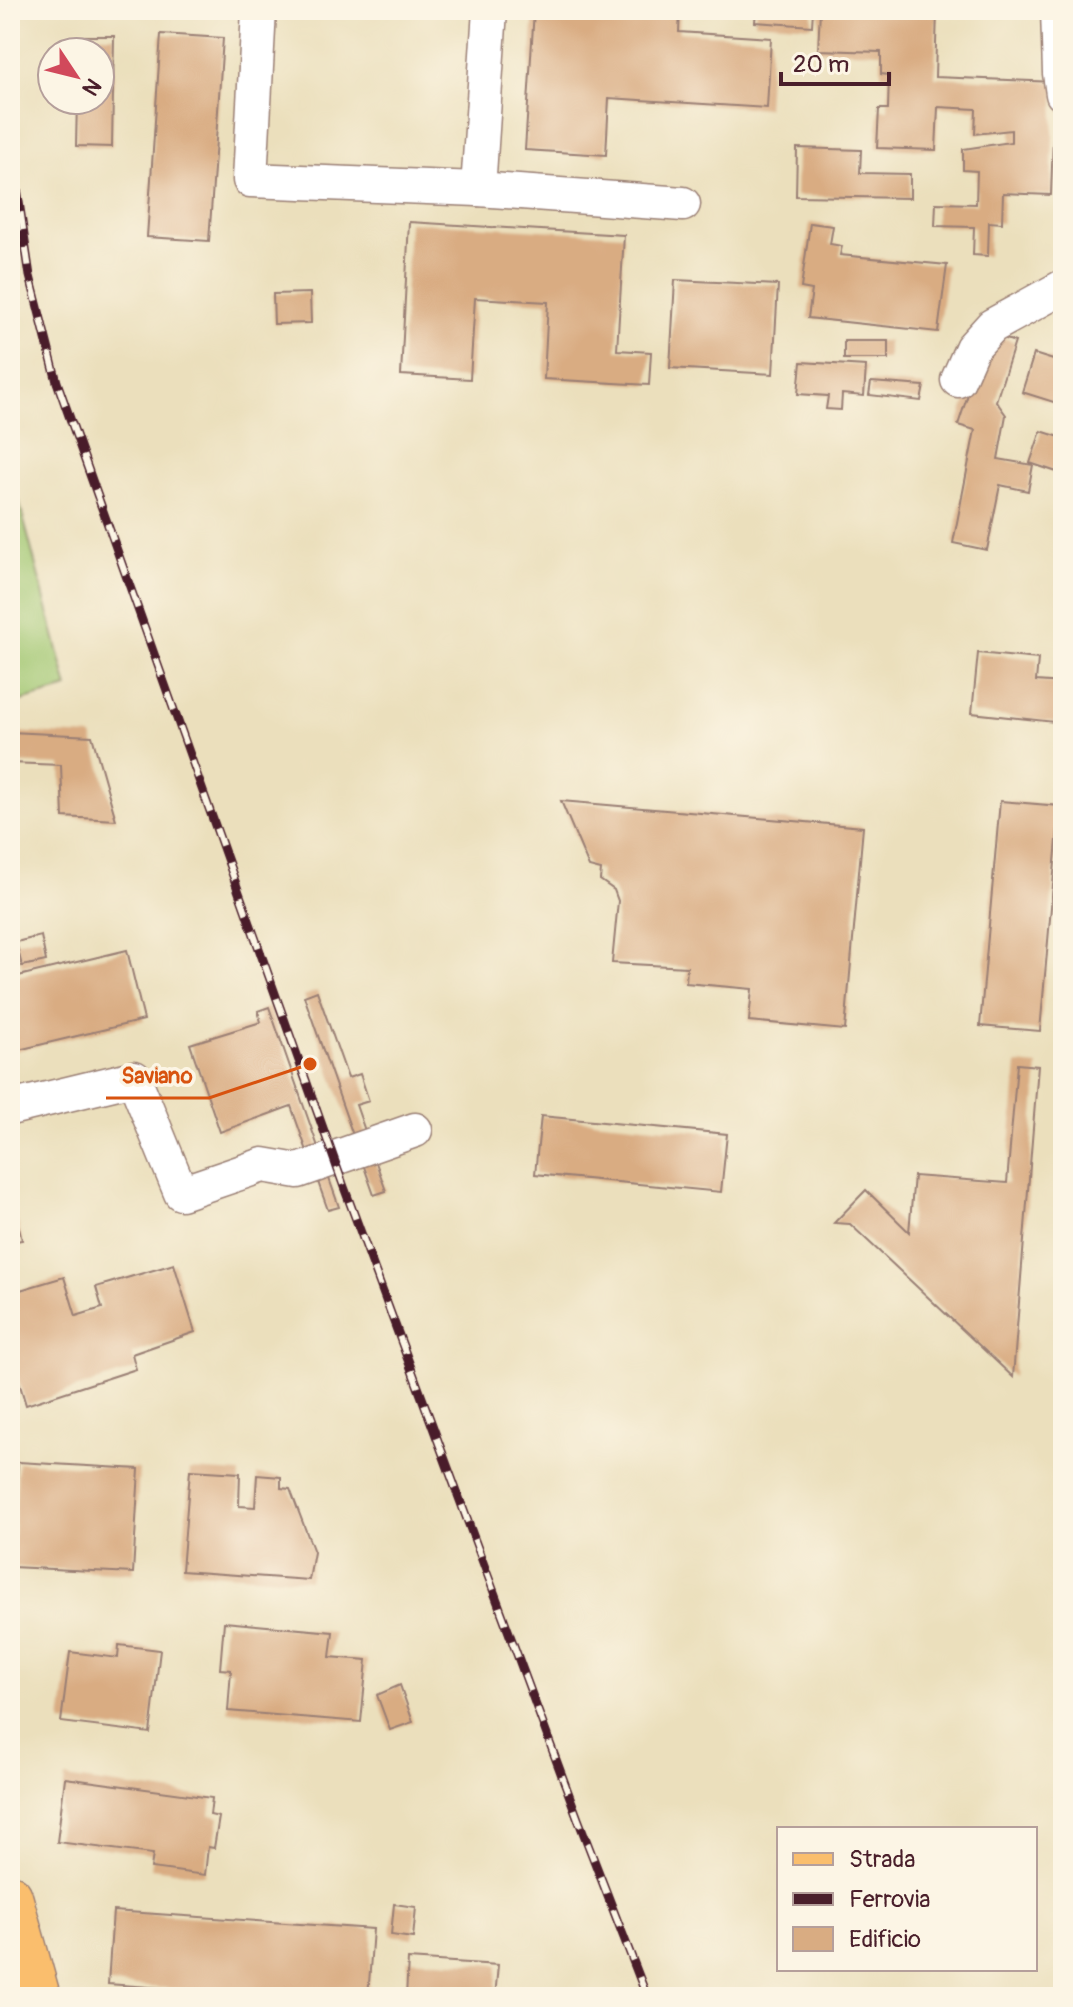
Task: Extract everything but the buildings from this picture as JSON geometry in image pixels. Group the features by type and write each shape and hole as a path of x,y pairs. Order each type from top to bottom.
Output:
{"main road":[{"path":"11,1903 38,1997"}],"street":[{"path":"259,10 250,180 478,189 683,204"},
{"path":"478,189 490,10"},
{"path":"1058,10 1063,94"},
{"path":"958,380 972,348 992,326 1063,287"},
{"path":"10,1108 134,1078 181,1193 263,1165 298,1171 415,1130"}],"green space":[{"path":"17,494 68,688 10,704 10,496"}],"railway":[{"path":"10,141 30,276 57,382 344,1187 647,1997"}],"place":[{"name":"Saviano","path":"310,1064"}]}
